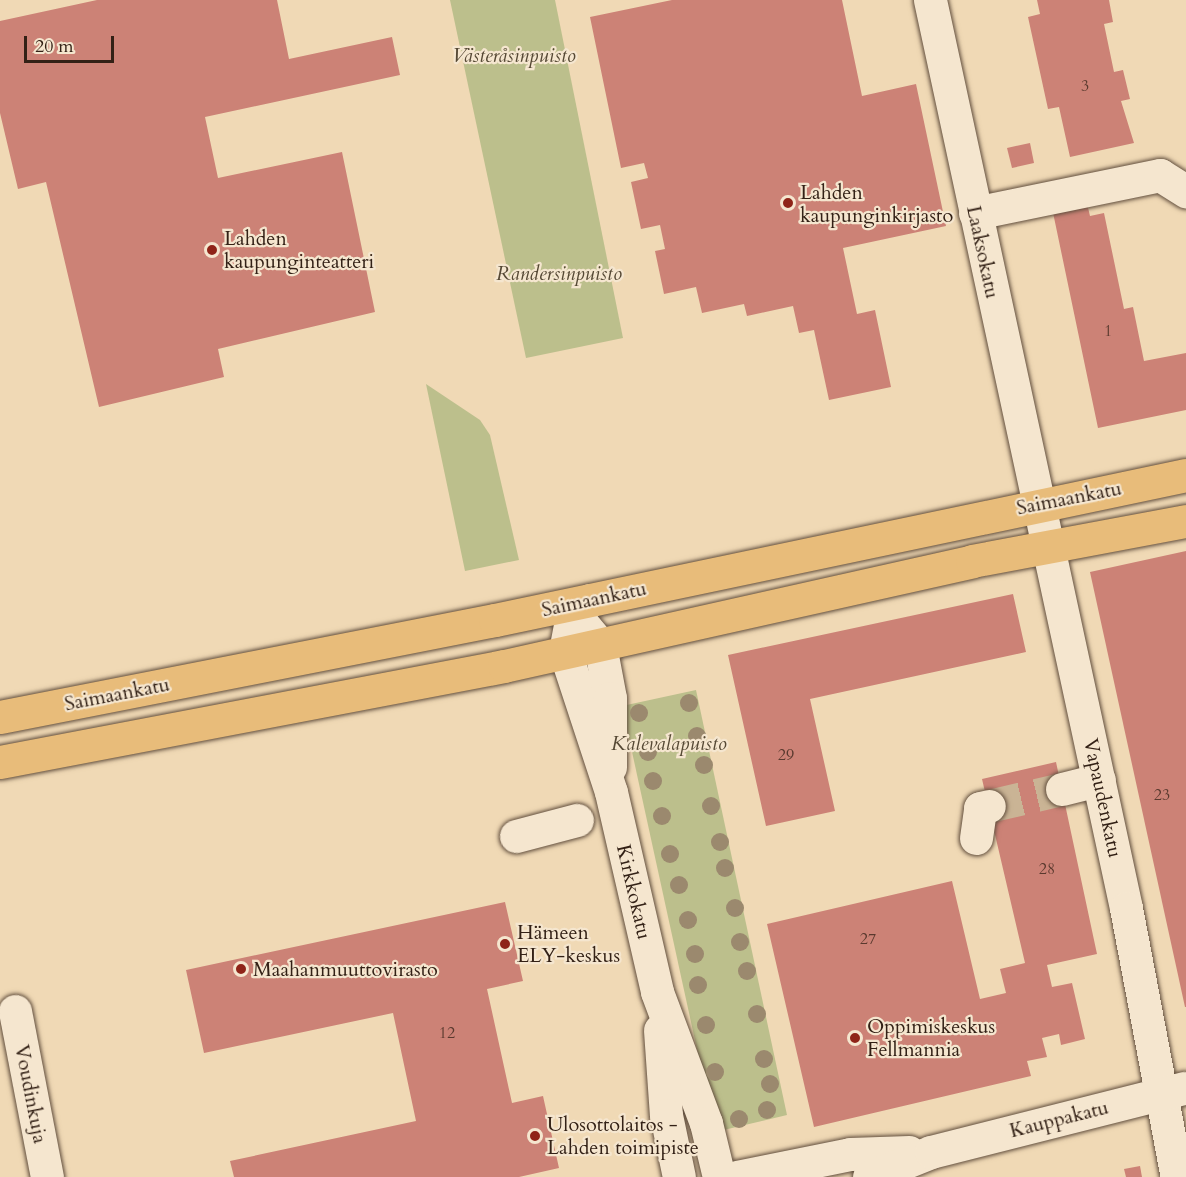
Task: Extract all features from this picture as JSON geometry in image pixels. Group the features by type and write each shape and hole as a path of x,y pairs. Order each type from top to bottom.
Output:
{"main road":[{"name":"Saimaankatu","path":"0,717 572,608 1037,504 1186,475"},
{"path":"0,762 600,645 1049,547 1186,521"}],"street":[{"name":"Laaksokatu","path":"930,0 1037,504"},
{"path":"975,213 1160,175 1186,191"},
{"name":"Vapaudenkatu","path":"1037,504 1049,547 1099,780 1186,1141"},
{"path":"572,608 600,645"},
{"name":"Kirkkokatu","path":"572,608 565,652 610,792 657,992 706,1123 719,1177"},
{"name":"Kirkkokatu","path":"600,645 610,698 610,792"},
{"path":"1062,789 1099,780"},
{"path":"976,838 980,808 989,806"},
{"path":"516,836 577,820"},
{"name":"Kirkkokatu","path":"657,992 666,1115 679,1177"},
{"name":"Voudinkuja","path":"15,1011 47,1177"},
{"name":"Vapaudenkatu","path":"1175,1090 1177,1177"},
{"name":"Kauppakatu","path":"869,1177 931,1152 1175,1090"},
{"name":"Kauppakatu","path":"737,1177 850,1154 931,1152"}],"green space":[{"path":"450,0 555,0 623,338 526,358"},
{"path":"426,384 480,420 490,435 519,560 465,571"},
{"name":"Kalevalapuisto","path":"696,690 787,1115 715,1132 622,706"}],"building":[{"name":"Lahden kaupunginteatteri","path":"97,0 277,0 289,59 392,37 400,75 205,117 218,178 342,152 375,312 218,349 224,377 99,407 46,182 18,189 0,113 0,21"},
{"name":"Lahden kaupunginkirjasto","path":"672,0 842,0 862,96 916,84 946,226 843,248 857,314 875,310 891,387 829,400 814,330 799,333 793,306 747,316 744,304 702,313 696,287 664,294 655,251 665,249 660,225 641,229 631,182 648,178 644,163 621,168 590,17"},
{"path":"1037,0 1109,0 1113,22 1104,24 1114,72 1123,70 1130,99 1121,101 1134,143 1070,157 1059,107 1048,109 1028,17 1040,14"},
{"path":"1030,143 1034,163 1012,168 1007,148"},
{"path":"1085,195 1090,216 1104,213 1124,309 1133,307 1144,361 1186,353 1186,410 1098,428 1051,203"},
{"path":"1186,551 1186,1007 1185,1007 1090,572"},
{"path":"1013,594 1026,652 810,699 835,811 766,826 728,655"},
{"path":"1056,762 1097,954 1047,965 1052,987 1072,983 1085,1039 1061,1045 1059,1034 1042,1038 1047,1057 1027,1061 1031,1076 814,1127 767,924 952,881 980,999 1006,993 1000,969 1025,963 982,779"},
{"path":"505,902 523,981 487,989 512,1103 543,1096 559,1168 519,1177 234,1177 230,1161 416,1121 393,1013 204,1053 186,970"},
{"path":"1140,1166 1142,1177 1126,1177 1124,1169"}],"tunnel":[{"path":"989,806 1062,789"}],"place":[{"name":"Lahden kaupunginkirjasto","path":"788,203"},
{"name":"Lahden kaupunginteatteri","path":"212,250"},
{"name":"Hämeen ELY-keskus","path":"505,944"},
{"name":"Maahanmuuttovirasto","path":"241,969"},
{"name":"Oppimiskeskus Fellmannia","path":"855,1038"},
{"name":"Ulosottolaitos - Lahden toimipiste","path":"535,1136"}],"park label":[{"name":"Västeråsinpuisto","path":"514,55"},
{"name":"Randersinpuisto","path":"559,273"}]}
